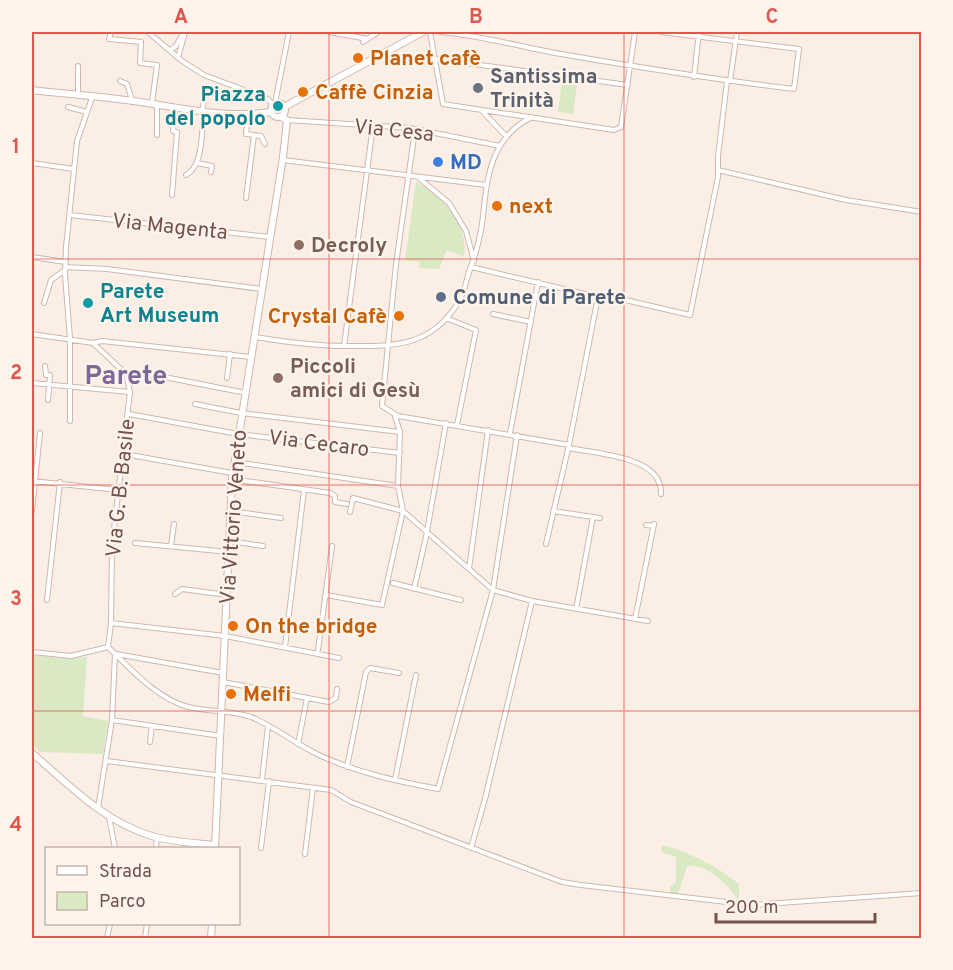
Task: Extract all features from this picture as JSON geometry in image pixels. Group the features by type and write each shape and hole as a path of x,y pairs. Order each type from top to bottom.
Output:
{"street":[{"path":"111,32 109,39 141,42 140,63 157,65 154,105 157,135"},
{"path":"148,32 178,58 213,79 284,106 423,32"},
{"path":"170,50 176,46 184,32"},
{"path":"178,58 184,32"},
{"path":"270,112 274,104 289,32"},
{"path":"328,32 365,40 378,32"},
{"path":"430,32 443,104 618,130 621,127 635,32"},
{"path":"441,32 470,34 694,77 794,89 799,49 699,34 661,32"},
{"path":"471,267 598,297 604,295 690,315 718,170 728,81 737,32"},
{"path":"694,77 699,34"},
{"path":"436,59 628,85"},
{"path":"78,66 75,71 78,96"},
{"path":"120,81 127,84 132,100"},
{"path":"32,90 92,98 132,100 203,113 248,116 270,112"},
{"path":"70,421 70,338 65,266 77,141 92,98"},
{"path":"186,175 192,172 197,163 204,101"},
{"path":"68,106 87,112"},
{"name":"Via Vittorio Veneto","path":"215,847 232,476 283,160 284,106"},
{"path":"172,195 177,132 173,131 175,108"},
{"path":"481,111 507,137"},
{"path":"270,112 275,117 284,118"},
{"path":"248,116 246,134 261,136 265,144"},
{"name":"Via Cesa","path":"284,118 415,130 500,146"},
{"path":"254,337 303,345 389,347 421,337 435,329 446,318 464,292 481,239 486,185 492,162 507,137 530,118"},
{"path":"344,346 373,125"},
{"path":"415,130 396,264 382,406 394,415 510,433 647,466 657,477 661,494"},
{"path":"246,198 254,135"},
{"path":"283,160 486,185"},
{"path":"197,163 212,166 211,172"},
{"path":"32,164 74,169"},
{"path":"718,170 846,200 921,212"},
{"path":"419,178 449,203 466,231 474,261"},
{"name":"Via Magenta","path":"70,215 271,237"},
{"path":"32,257 65,266 107,269 262,289"},
{"path":"44,303 51,280 65,266"},
{"path":"510,433 538,282"},
{"path":"546,544 569,446 598,297"},
{"path":"493,314 531,322"},
{"path":"446,318 476,330 457,425"},
{"path":"32,334 93,343 111,342 251,357"},
{"path":"93,343 126,374 149,374 244,392"},
{"path":"227,378 230,354"},
{"path":"45,366 46,375 50,375 51,384 48,400"},
{"name":"Via G. B. Basile","path":"108,647 111,623 112,546 129,414 130,392 126,374"},
{"path":"32,383 130,392"},
{"path":"195,404 241,413 400,432"},
{"name":"Via Cecaro","path":"129,414 238,434 400,453"},
{"path":"326,596 382,604 403,511 398,486 400,432 394,415"},
{"path":"414,589 427,533 446,423"},
{"path":"469,570 488,430"},
{"path":"32,511 40,433"},
{"path":"32,652 71,656 108,647 154,689 171,700 188,707 243,715 347,767 438,789 493,590 518,435"},
{"path":"124,454 304,490 330,493 335,496 335,502 347,504"},
{"path":"234,462 398,486"},
{"path":"34,480 118,490"},
{"path":"47,600 60,482"},
{"path":"285,647 304,490"},
{"path":"350,512 353,498 403,511 493,590 532,601 648,621"},
{"path":"231,511 281,518"},
{"path":"553,512 600,518"},
{"path":"576,609 593,517"},
{"path":"171,546 174,524"},
{"path":"635,619 654,525 646,525"},
{"path":"229,541 263,546"},
{"path":"135,543 229,552"},
{"path":"318,650 332,546"},
{"path":"393,583 461,600"},
{"path":"175,594 182,589 227,595"},
{"path":"471,848 532,601"},
{"path":"111,623 225,636 339,658"},
{"path":"115,654 223,673"},
{"path":"98,808 112,720 115,654"},
{"path":"347,767 366,672 370,668 399,673"},
{"path":"395,780 416,675"},
{"path":"223,682 329,702 336,698 337,689"},
{"path":"298,744 307,698"},
{"path":"112,720 221,736"},
{"path":"150,742 152,726"},
{"path":"262,780 268,726"},
{"path":"32,753 109,816 157,837 215,847"},
{"path":"107,761 331,790 351,802 562,882 746,905 921,893"},
{"path":"261,848 269,781"},
{"path":"305,854 313,788"},
{"path":"109,816 115,847"},
{"path":"156,847 157,837"}],"green space":[{"path":"562,82 577,84 573,114 558,112"},
{"path":"416,182 444,203 458,222 462,233 464,257 447,250 439,269 419,268 420,262 405,260"},
{"path":"32,655 61,658 87,657 83,716 108,721 103,754 40,752 32,744"},
{"path":"662,845 693,856 730,877 739,884 739,901 717,877 695,866 687,866 678,894 670,893 670,887 676,883 676,857 661,852"}],"place":[{"name":"Planet cafè","path":"358,58"},
{"name":"Santissima Trinità","path":"478,88"},
{"name":"Caffè Cinzia","path":"303,92"},
{"name":"Piazza del popolo","path":"278,106"},
{"name":"MD","path":"438,162"},
{"name":"next","path":"497,206"},
{"name":"Decroly","path":"299,245"},
{"name":"Comune di Parete","path":"441,297"},
{"name":"Parete Art Museum","path":"88,303"},
{"name":"Crystal Cafè","path":"399,316"},
{"name":"Piccoli amici di Gesù","path":"278,378"},
{"name":"On the bridge","path":"233,626"},
{"name":"Melfi","path":"231,694"}],"district":[{"name":"Parete","path":"126,375"}]}
